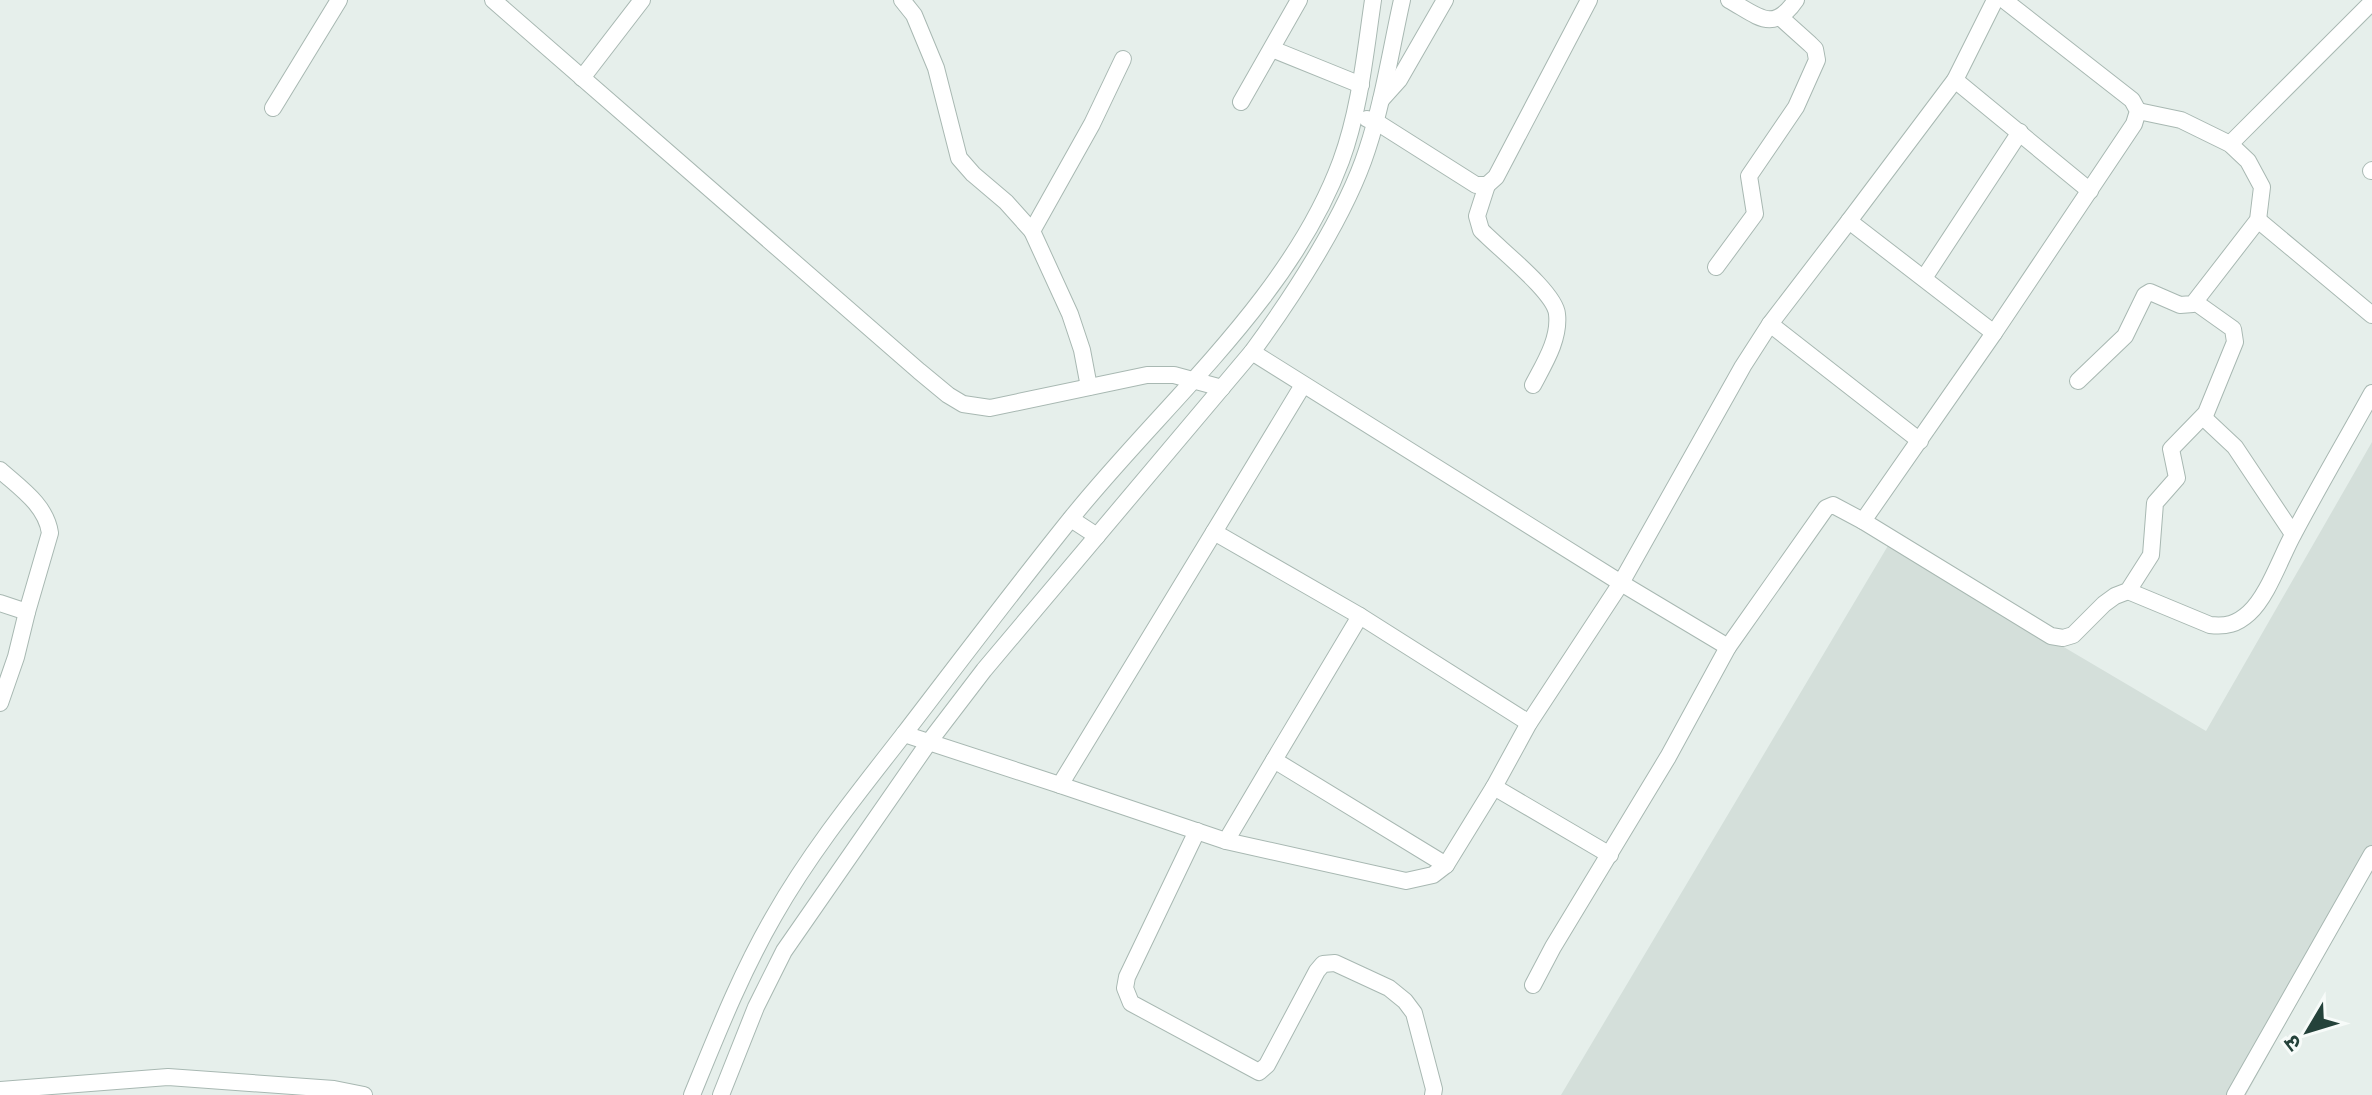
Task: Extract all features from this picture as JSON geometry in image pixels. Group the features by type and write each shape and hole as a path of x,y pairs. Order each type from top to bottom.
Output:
{"street":[{"path":"273,108 339,0"},
{"path":"493,0 948,395 963,404 990,408 1147,375 1195,379 1222,388"},
{"path":"582,78 642,0"},
{"path":"902,0 914,15 936,68 959,158 1032,231 1070,314 1082,350 1089,387"},
{"path":"1241,102 1299,0"},
{"path":"692,1095 751,957 807,862 1106,475 1195,379 1256,306 1291,255 1329,189 1341,160 1361,85 1373,0"},
{"path":"721,1095 756,1007 784,951 929,742 984,670 1279,316 1353,186 1368,149 1402,0"},
{"path":"1379,102 1399,80 1445,0"},
{"path":"1533,385 1549,357 1555,337 1557,310 1546,293 1481,230 1477,216 1487,185 1496,177 1589,0"},
{"path":"1729,0 1765,20 1774,21 1781,18 1796,0"},
{"path":"904,734 1060,785 1190,845 1226,841 1406,881 1433,875 1446,865 1529,723 1621,583 1713,415 1770,324 1955,80 1995,0"},
{"path":"1863,521 2090,191 2134,124 2138,111 2132,100 2004,0"},
{"path":"2230,144 2372,2"},
{"path":"1716,267 1755,214 1749,176 1796,107 1817,60 1815,49 1781,18"},
{"path":"1272,49 1361,85"},
{"path":"1032,231 1092,124 1123,59"},
{"path":"1955,80 2090,191"},
{"path":"2078,381 2125,336 2145,295 2154,293 2180,305 2188,306 2195,302 2258,220 2262,187 2248,161 2230,144 2181,120 2138,111"},
{"path":"1354,115 1375,121 1476,185 1487,185"},
{"path":"1924,278 2020,132"},
{"path":"2258,220 2372,315"},
{"path":"1849,221 1994,333"},
{"path":"1533,985 1728,647 1826,508 1833,505 1863,521 2057,638 2073,635 2104,604 2128,591 2151,555 2155,503 2177,478 2171,449 2203,417 2236,338 2233,329 2195,302"},
{"path":"1770,324 1920,441"},
{"path":"1252,352 1728,647"},
{"path":"1060,785 1303,385"},
{"path":"2128,591 2210,625 2235,623 2250,613 2259,602 2293,534 2372,393"},
{"path":"2203,417 2235,447 2293,534"},
{"path":"0,470 39,506 48,521 50,533 0,703"},
{"path":"1071,519 1097,536"},
{"path":"1214,532 1360,616 1529,723"},
{"path":"0,603 27,612"},
{"path":"1226,841 1360,616"},
{"path":"1274,760 1446,865"},
{"path":"1494,787 1610,855"},
{"path":"1190,845 1127,977 1125,988 1131,1003 1259,1072 1267,1065 1317,971 1323,964 1335,963 1389,988 1414,1013 1433,1095"},
{"path":"2235,1095 2372,854"},
{"path":"0,1090 168,1077 334,1089 364,1095"}],"shaded area":[{"path":"2372,442 2372,868 2246,1095 1561,1095 1889,544 2206,731"}]}
